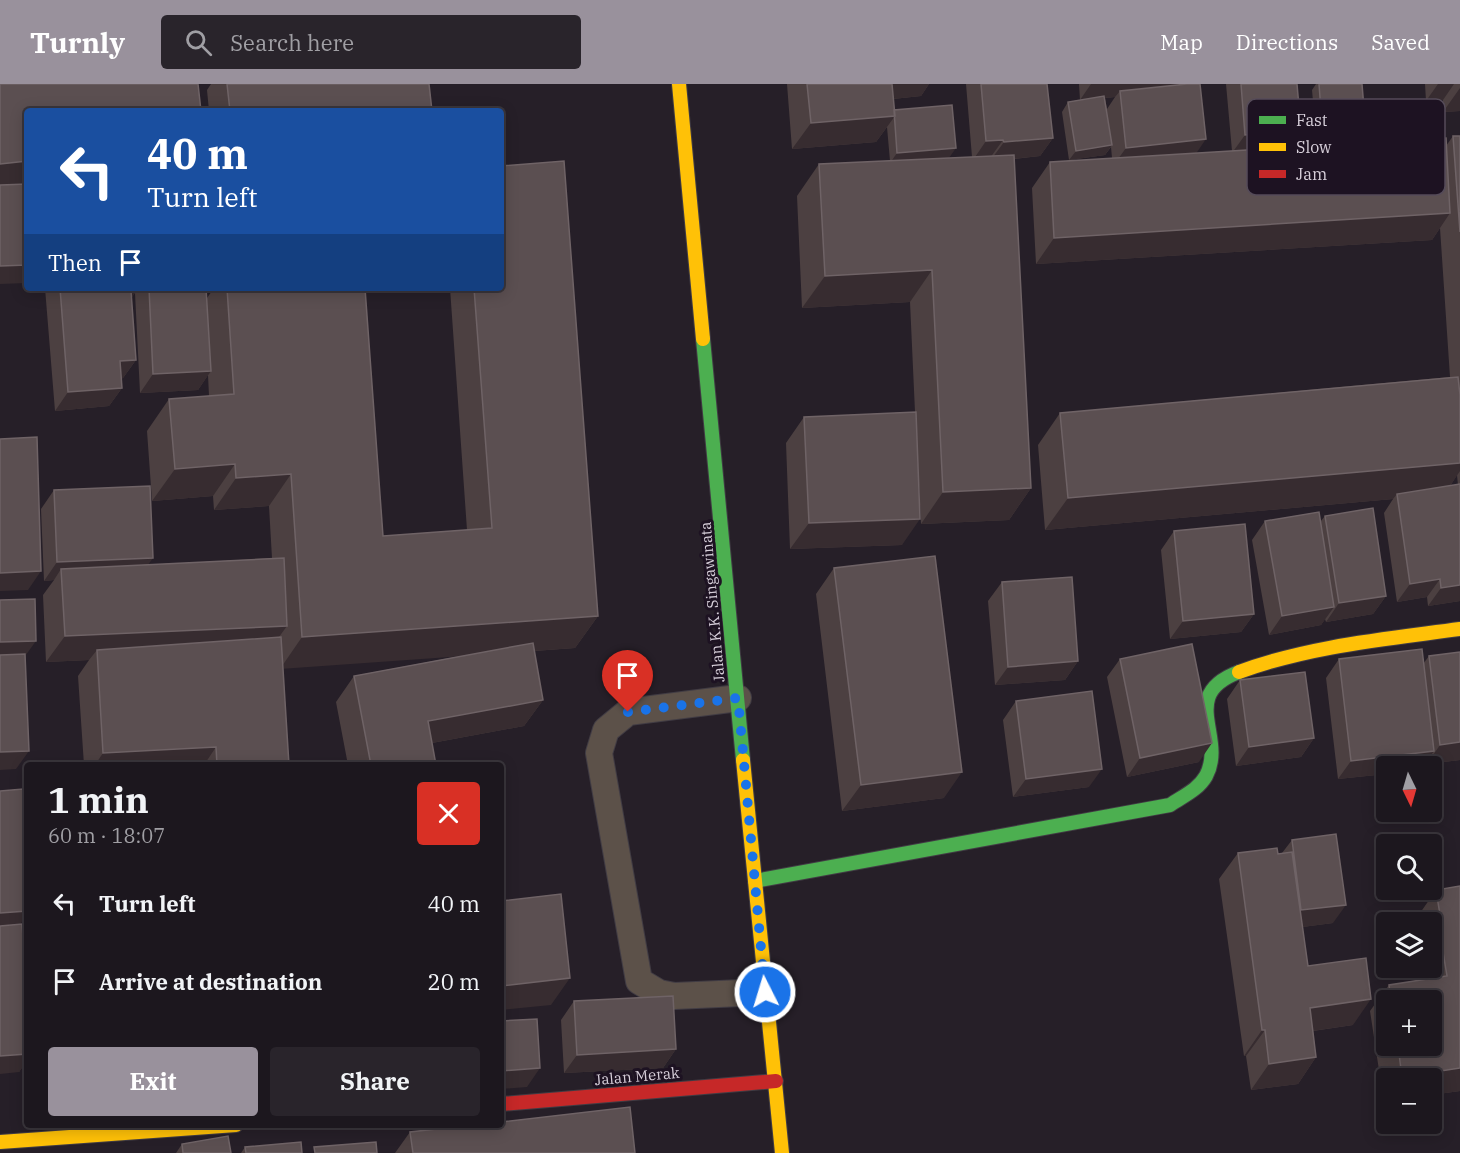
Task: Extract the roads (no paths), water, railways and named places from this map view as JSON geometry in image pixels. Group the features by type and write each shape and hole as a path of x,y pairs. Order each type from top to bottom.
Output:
{"street":[{"name":"Jalan K.K. Singawinata","path":"679,84 782,1153"},
{"path":"755,881 1170,805 1199,785 1208,774 1210,755 1207,704 1212,687 1224,677 1252,667 1304,654 1460,629"},
{"name":"Jalan Merak","path":"504,1104 776,1081"},
{"path":"0,1142 194,1128"}],"lane":[{"path":"738,698 628,712 606,730 599,753 639,981 659,993 674,996 765,992"}]}
